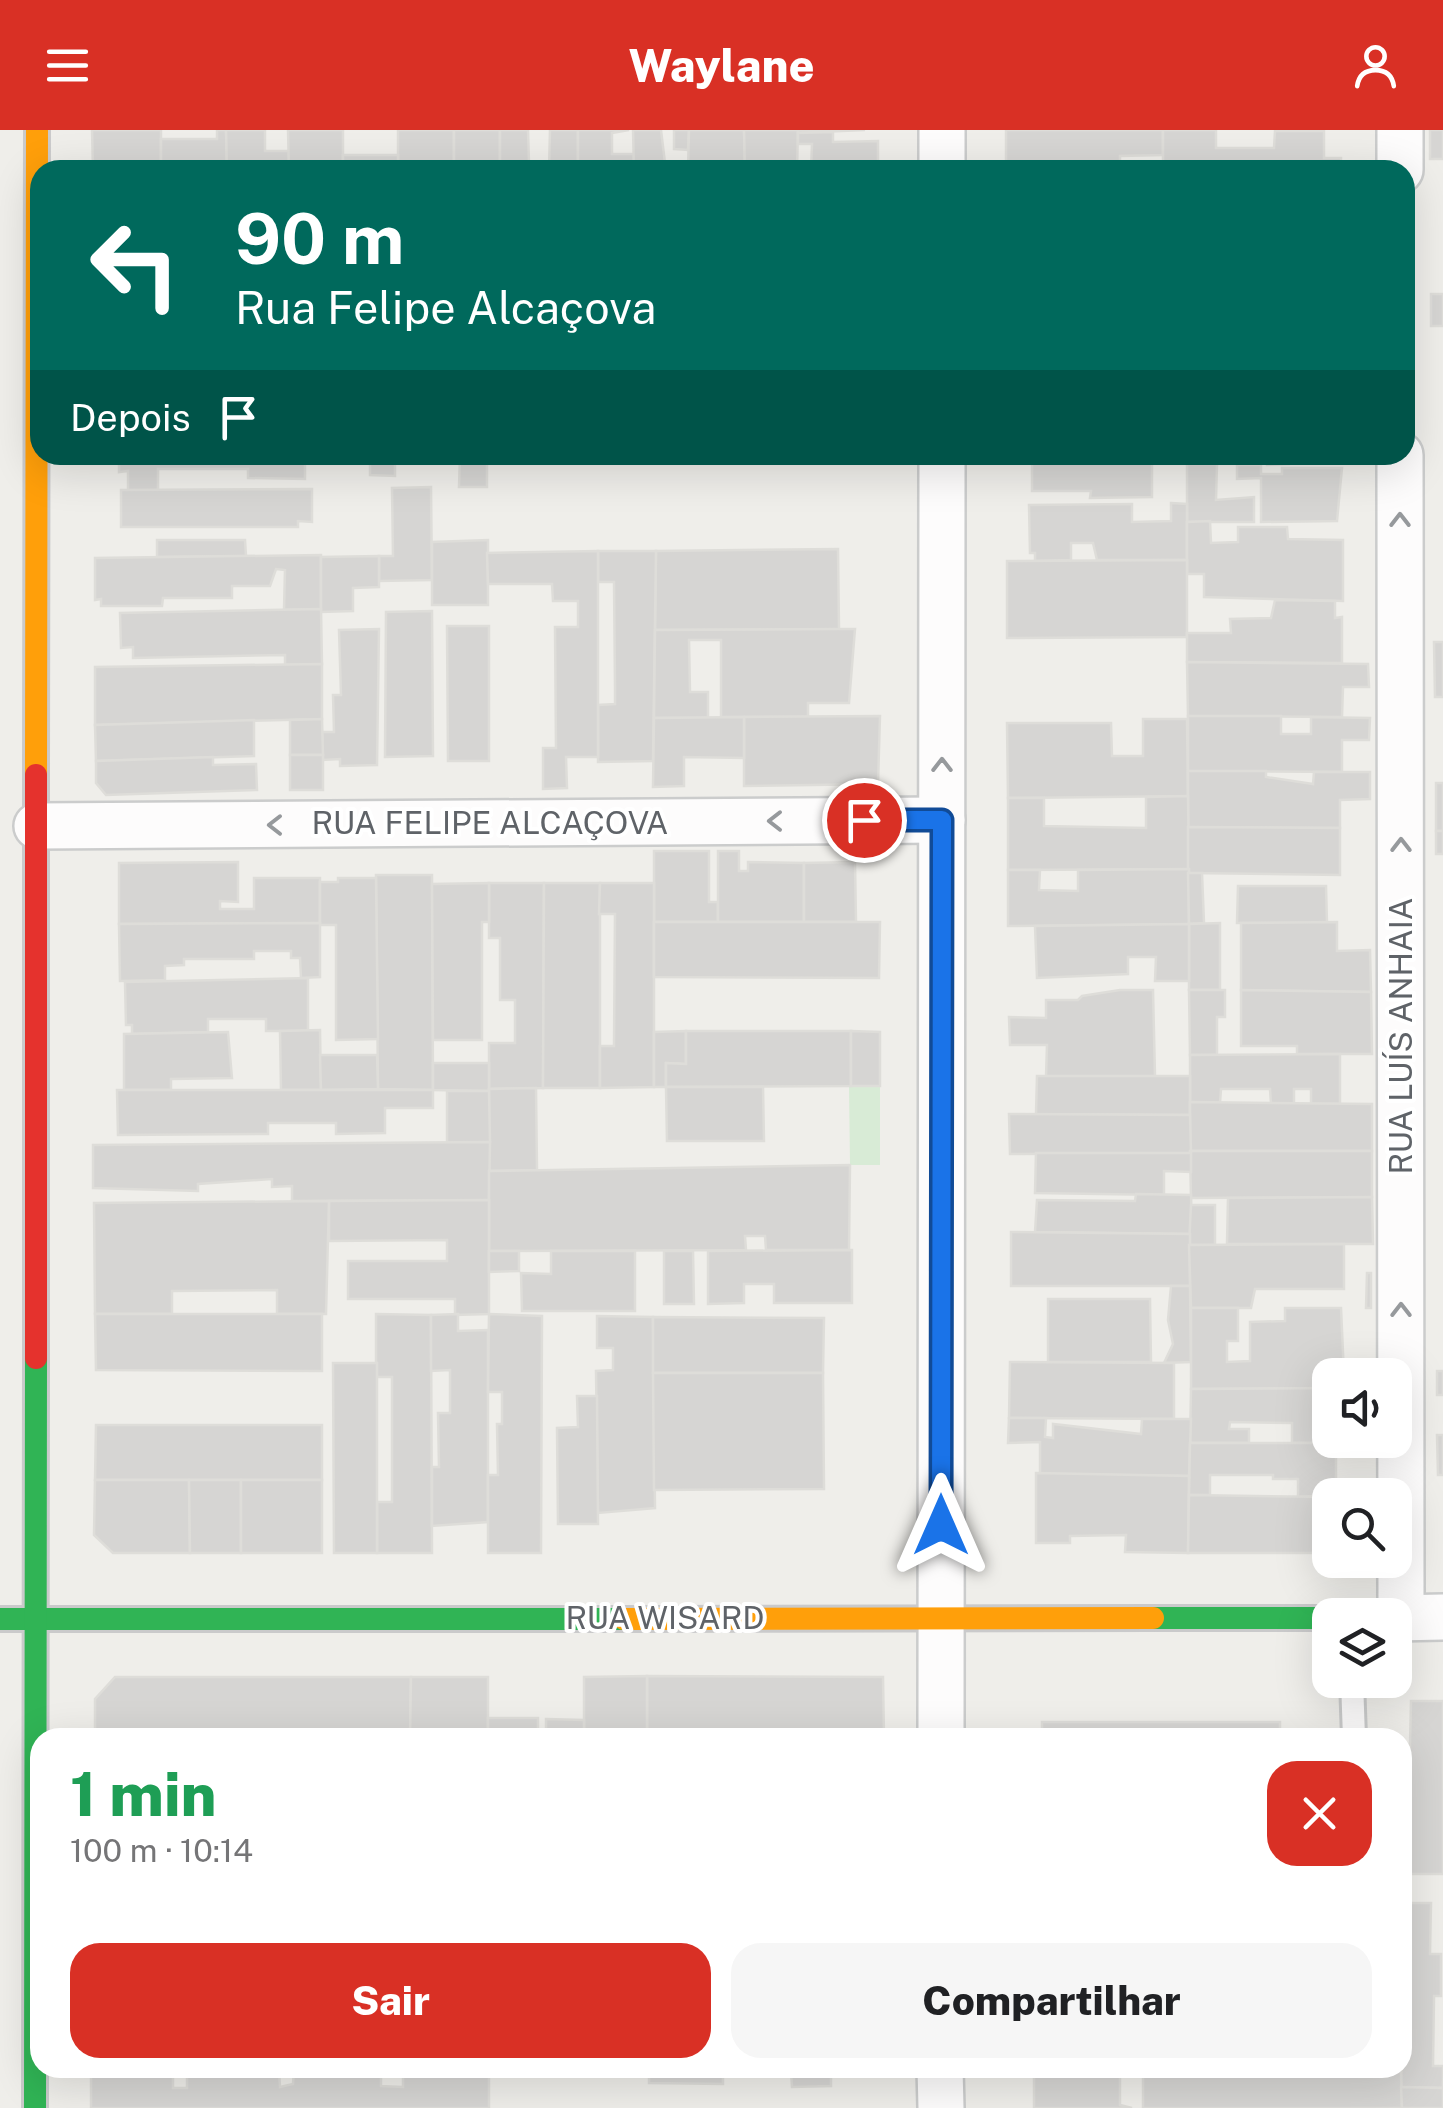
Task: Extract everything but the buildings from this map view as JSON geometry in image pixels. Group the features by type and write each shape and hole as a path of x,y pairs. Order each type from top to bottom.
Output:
{"street":[{"path":"37,130 37,160"},
{"path":"942,130 942,160"},
{"path":"1400,130 1400,160"},
{"path":"35,1728 37,465"},
{"path":"941,1728 942,465"},
{"name":"RUA LUÍS ANHAIA","path":"1400,465 1413,1618"},
{"name":"RUA FELIPE ALCAÇOVA","path":"37,826 942,820"},
{"name":"RUA WISARD","path":"0,1619 1312,1618"},
{"path":"35,2078 35,2108"},
{"path":"940,2078 941,2108"}],"lane":[{"path":"1353,1698 1354,1728"}],"green space":[{"path":"849,1086 880,1086 880,1165 850,1165"}],"traffic: fast":[{"path":"36,1358 36,1728"},
{"path":"1153,1618 1312,1618"},
{"path":"0,1619 624,1619"},
{"path":"35,2078 35,2108"}],"traffic: slow":[{"path":"37,130 37,160"},
{"path":"36,465 36,775"},
{"path":"624,1619 1153,1618"}],"traffic: jam":[{"path":"36,775 36,1358"}],"route":[{"path":"864,820 942,820 941,1525"}]}
